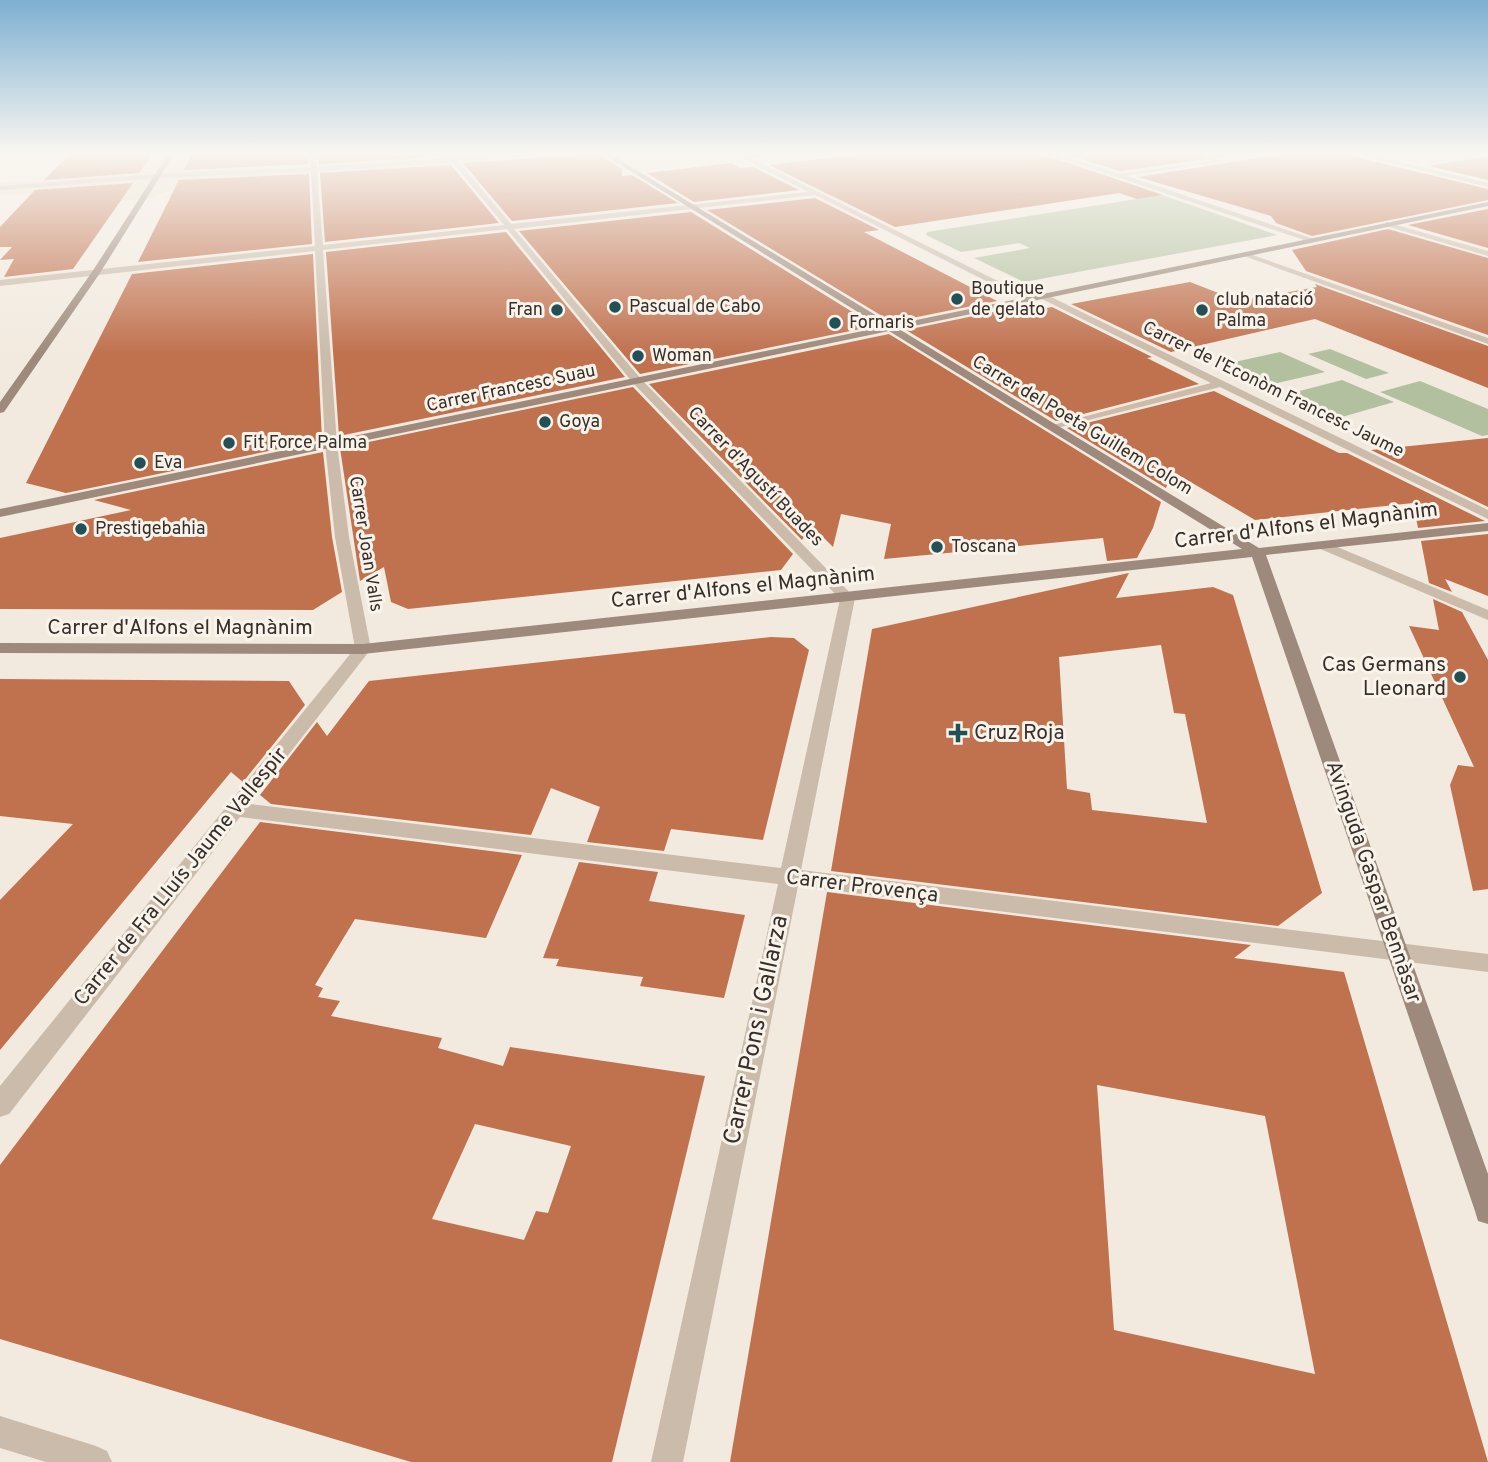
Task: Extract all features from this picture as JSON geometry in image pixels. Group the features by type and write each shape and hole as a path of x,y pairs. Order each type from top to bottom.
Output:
{"street":[{"path":"0,410 130,219"},
{"name":"Carrer Joan Valls","path":"317,219 331,444 342,537 363,649"},
{"name":"Carrer d'Agustí Buades","path":"503,219 637,381 848,598"},
{"path":"0,283 585,219"},
{"name":"Carrer del Poeta Guillem Colom","path":"711,219 1258,553"},
{"path":"869,219 1029,299"},
{"path":"1250,219 1312,240"},
{"name":"Carrer Francesc Suau","path":"0,513 1413,219"},
{"path":"1389,224 1488,254"},
{"path":"1247,254 1488,341"},
{"name":"Carrer de l'Econòm Francesc Jaume","path":"1043,296 1488,514"},
{"path":"1053,428 1219,384"},
{"name":"Carrer d'Alfons el Magnànim","path":"0,648 363,649 1488,527"},
{"path":"1323,545 1488,615"},
{"name":"Avinguda Gaspar Bennàsar","path":"1258,553 1488,1211"},
{"name":"Carrer Pons i Gallarza","path":"667,1462 848,598"},
{"name":"Carrer de Fra Lluís Jaume Vallespir","path":"0,1105 363,649"},
{"name":"Carrer Provença","path":"235,809 1488,963"},
{"path":"0,1432 96,1462"}],"green space":[{"path":"1008,219 1232,219 1277,235 1024,282 974,258 1030,248 1019,243 961,252 926,235 927,232"},
{"path":"1330,349 1389,373 1366,379 1308,354"},
{"path":"1280,352 1325,372 1265,386 1221,365"},
{"path":"1342,380 1394,402 1335,419 1284,395"},
{"path":"1420,381 1488,409 1488,435 1482,436 1380,392"}],"building":[{"path":"7,219 108,219 73,269 4,277 14,259 0,260 12,247 0,247 0,227"},
{"path":"159,219 311,219 312,244 138,262"},
{"path":"323,219 496,219 499,223 325,242"},
{"path":"626,219 703,219 875,326 640,374 519,231"},
{"path":"722,219 857,219 879,230 864,232 997,301 892,322"},
{"path":"879,219 946,219 895,227"},
{"path":"1273,219 1394,219 1312,236 1276,223"},
{"path":"1437,219 1488,219 1488,248 1408,225"},
{"path":"1388,229 1488,258 1488,335 1306,271 1292,250"},
{"path":"506,232 625,377 339,436 326,252"},
{"path":"313,254 322,440 66,493 26,483 132,274"},
{"path":"1190,282 1239,301 1317,287 1315,284 1488,346 1488,388 1315,319 1171,352 1071,304"},
{"path":"1052,307 1152,357 1147,358 1199,384 1056,421 906,330 1012,308 1021,313"},
{"path":"889,334 1161,502 1153,528 1137,558 1107,561 1103,538 884,559 891,524 841,514 833,547 812,526 802,540 649,384"},
{"path":"633,387 793,554 781,570 408,609 391,602 384,567 360,581 340,448"},
{"path":"1214,391 1485,521 1418,528 1413,503 1255,520 1172,471 1166,488 1067,428"},
{"path":"1488,438 1488,507 1371,450"},
{"path":"323,452 332,537 342,592 313,610 0,609 0,538 131,510 94,500"},
{"path":"1488,534 1488,596 1445,579 1452,592 1429,583 1421,541"},
{"name":"Cruz Roja","path":"1129,573 1116,598 1213,587 1233,595 1322,893 1278,926 831,871 872,629","holes":["1161,645 1174,713 1185,714 1207,823 1092,810 1090,793 1067,789 1059,657"]},
{"path":"1433,599 1462,612 1488,660 1488,889 1473,891 1450,785 1458,765 1474,767 1409,626 1439,630"},
{"path":"771,637 794,638 809,650 763,840 671,829 664,851 587,842 600,807 551,788 531,835 271,804 260,795 317,722 327,736 369,681"},
{"path":"0,679 289,681 305,705 243,782 231,772 0,1050 0,900 73,824 0,816"},
{"path":"260,822 522,855 486,938 355,919 315,985 323,988 318,997 340,1001 331,1016 442,1038 438,1048 503,1066 510,1047 705,1076 612,1462 411,1462 0,1339 0,1165","holes":["475,1124 571,1146 548,1213 536,1211 524,1240 432,1219"]},
{"path":"579,862 658,872 649,901 745,915 724,998 640,986 643,977 556,966 559,959 543,958"},
{"path":"827,892 1251,945 1234,958 1344,972 1488,1462 730,1462","holes":["1097,1085 1265,1116 1315,1374 1114,1330"]}],"place":[{"name":"Boutique de gelato","path":"957,299"},
{"name":"Pascual de Cabo","path":"615,307"},
{"name":"Fran","path":"557,310"},
{"name":"club natació Palma","path":"1202,310"},
{"name":"Fornaris","path":"835,323"},
{"name":"Woman","path":"638,356"},
{"name":"Goya","path":"545,422"},
{"name":"Fit Force Palma","path":"229,443"},
{"name":"Eva","path":"140,463"},
{"name":"Prestigebahia","path":"81,529"},
{"name":"Toscana","path":"937,547"},
{"name":"Cas Germans Lleonard","path":"1460,677"},
{"name":"Cruz Roja","path":"958,733"}]}
